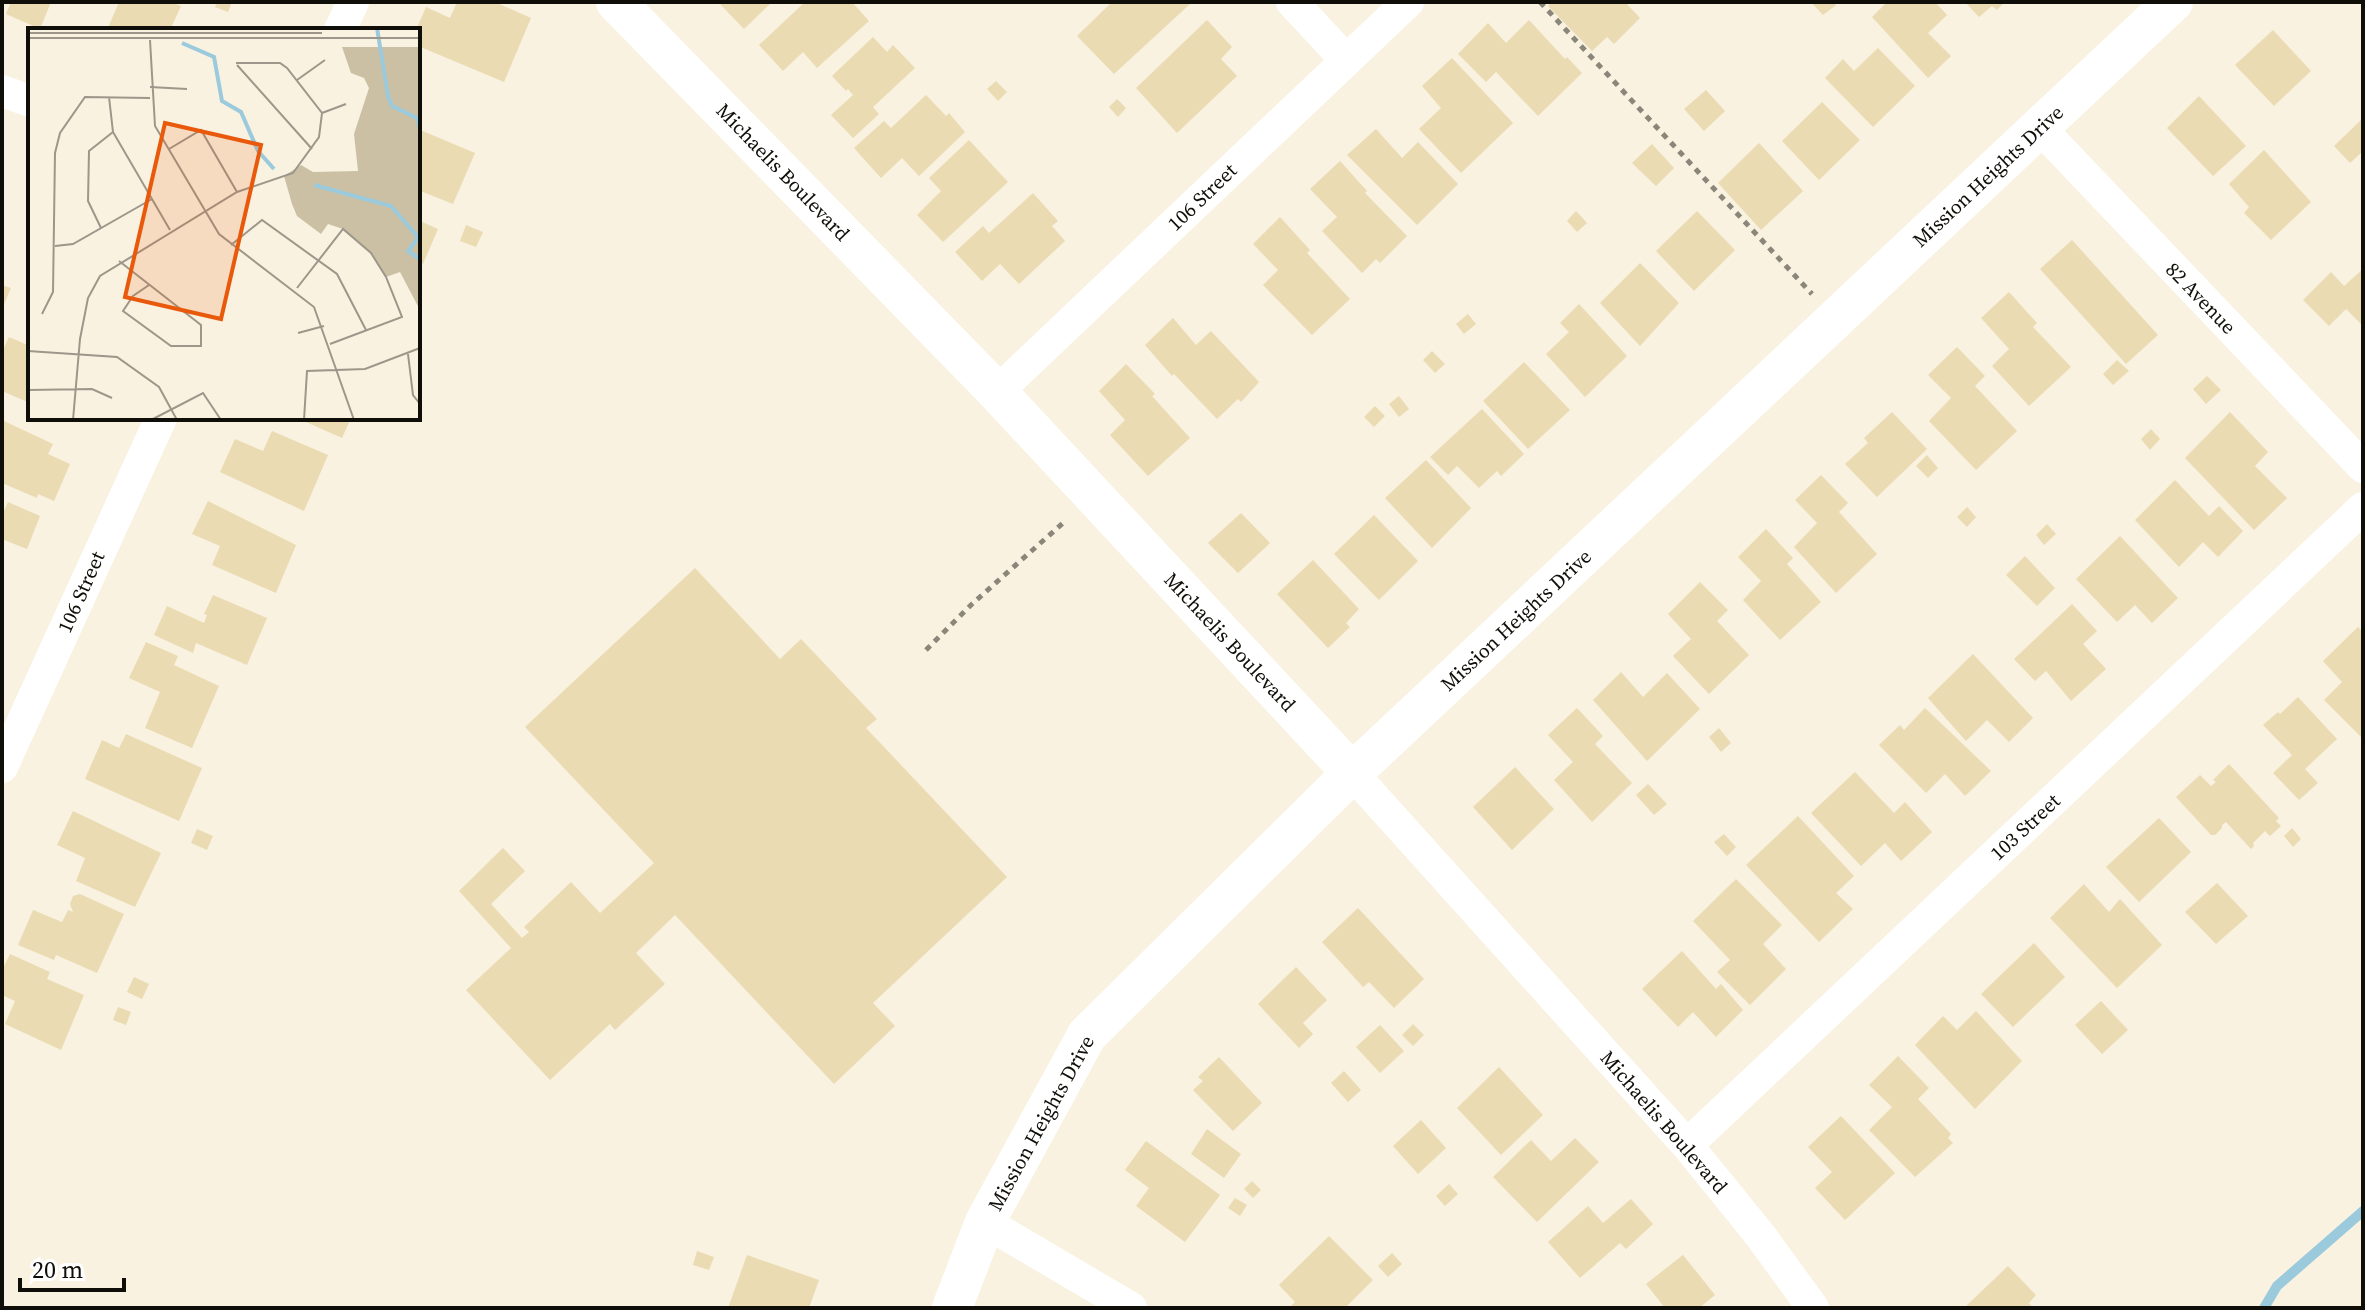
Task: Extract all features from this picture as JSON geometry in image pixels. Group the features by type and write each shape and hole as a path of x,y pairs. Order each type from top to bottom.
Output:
{"street":[{"path":"341,28 353,2"},
{"name":"Michaelis Boulevard","path":"616,2 997,392 1352,773 1687,1145 1760,1235 1813,1308"},
{"path":"1292,2 1346,60"},
{"name":"106 Street","path":"997,392 1408,2"},
{"name":"Mission Heights Drive","path":"952,1308 985,1222 1087,1035 1352,773 2173,2"},
{"path":"2,91 28,100"},
{"name":"82 Avenue","path":"2040,128 2363,467"},
{"name":"106 Street","path":"2,767 160,420"},
{"name":"103 Street","path":"1687,1145 2363,508"},
{"path":"985,1222 1131,1308"}],"path":[{"path":"1540,2 1836,319"},
{"path":"926,650 1064,522"}],"building":[{"path":"11,2 51,2 40,28 6,14"},
{"path":"119,2 171,2 181,6 171,28 108,28"},
{"path":"217,2 232,2 228,12 215,7"},
{"path":"457,2 495,2 531,18 504,82 420,47 420,28 417,28 426,7 450,18"},
{"path":"718,2 772,2 744,29"},
{"path":"805,2 852,2 869,21 817,68 803,52 783,71 759,45"},
{"path":"1112,2 1190,4 1114,74 1077,36"},
{"path":"1552,2 1625,2 1640,18 1614,44 1607,37 1592,51 1548,6"},
{"path":"1811,2 1833,2 1836,5 1823,15"},
{"path":"1887,2 1935,2 1947,15 1928,33 1951,56 1928,78 1872,17"},
{"path":"1965,2 2005,2 1997,10 1992,6 1979,17"},
{"path":"1207,20 1232,47 1221,59 1237,76 1177,133 1136,88"},
{"path":"1529,20 1582,73 1538,116 1496,72 1486,82 1458,54 1488,23 1506,43"},
{"path":"2273,30 2311,71 2274,106 2235,65"},
{"path":"873,37 887,52 893,45 915,68 873,107 879,114 853,138 831,115 853,95 832,76"},
{"path":"1878,48 1915,86 1873,127 1825,78 1843,59 1854,71"},
{"path":"1452,58 1513,123 1461,173 1419,129 1441,108 1422,86"},
{"path":"996,81 1007,92 998,101 987,89"},
{"path":"1706,90 1725,111 1704,131 1684,109"},
{"path":"926,95 946,116 949,113 965,132 919,176 902,158 881,178 854,148 884,121 891,128"},
{"path":"2199,96 2246,146 2213,176 2167,128"},
{"path":"1117,99 1126,108 1118,117 1109,107"},
{"path":"1822,102 1860,140 1819,180 1782,141"},
{"path":"2361,120 2363,151 2350,163 2334,146"},
{"path":"1376,129 1402,158 1418,142 1458,184 1417,225 1347,155"},
{"path":"420,130 475,153 453,204 420,191"},
{"path":"969,140 1008,182 943,242 917,215 941,191 929,178"},
{"path":"1759,143 1803,191 1761,230 1718,183"},
{"path":"1652,144 1674,168 1656,186 1632,163"},
{"path":"2264,150 2311,202 2271,240 2244,213 2249,207 2229,184"},
{"path":"1340,161 1367,191 1365,193 1407,236 1380,263 1376,259 1362,273 1322,231 1337,217 1310,189"},
{"path":"1033,193 1058,221 1052,226 1065,241 1019,284 1000,264 982,281 955,252 983,226 989,233"},
{"path":"1576,211 1587,223 1577,232 1567,221"},
{"path":"1697,211 1735,250 1694,291 1656,251"},
{"path":"1280,217 1310,250 1307,253 1350,299 1312,335 1263,285 1278,270 1253,244"},
{"path":"420,221 438,229 423,264 420,262"},
{"path":"466,225 483,232 476,247 460,241"},
{"path":"2072,240 2158,335 2126,364 2040,269"},
{"path":"1640,263 1679,303 1640,346 1600,303"},
{"path":"2363,269 2363,326 2346,309 2329,326 2303,300 2331,272 2344,286"},
{"path":"2,285 11,288 2,309"},
{"path":"2009,292 2037,323 2033,327 2071,367 2029,406 1992,366 2009,349 1981,318"},
{"path":"1579,304 1627,356 1585,397 1546,354 1569,332 1560,323"},
{"path":"1468,314 1476,324 1464,334 1456,324"},
{"path":"1173,318 1196,345 1211,331 1259,382 1241,402 1238,399 1217,419 1145,345"},
{"path":"9,337 28,345 28,402 2,391 2,352"},
{"path":"1957,347 1985,376 1975,386 2017,431 1976,470 1929,421 1951,398 1928,375"},
{"path":"1432,351 1445,364 1435,373 1423,360"},
{"path":"2117,360 2129,371 2113,385 2103,374"},
{"path":"1524,362 1570,410 1528,449 1483,401"},
{"path":"1126,364 1190,438 1148,476 1110,435 1125,420 1099,391"},
{"path":"2207,376 2221,390 2206,404 2193,389"},
{"path":"1399,396 1409,409 1399,417 1389,404"},
{"path":"1375,406 1385,416 1374,427 1364,417"},
{"path":"1482,409 1524,454 1501,476 1497,471 1479,488 1457,466 1448,475 1430,457"},
{"path":"1892,412 1927,449 1877,497 1845,464 1868,443 1864,438"},
{"path":"2230,412 2268,452 2255,466 2287,498 2254,530 2185,458"},
{"path":"2,420 53,444 48,454 70,464 54,501 38,494 37,498 2,483"},
{"path":"302,420 350,420 342,438"},
{"path":"2151,429 2160,439 2150,450 2141,439"},
{"path":"272,431 328,455 304,511 220,472 235,439 263,451"},
{"path":"1927,455 1938,468 1928,478 1916,466"},
{"path":"1426,460 1471,508 1432,548 1385,498"},
{"path":"1821,475 1848,503 1839,512 1877,554 1836,593 1794,547 1817,523 1795,500"},
{"path":"2175,480 2209,516 2219,506 2243,531 2218,557 2203,542 2179,567 2135,520"},
{"path":"208,501 296,545 276,593 212,565 220,546 192,534"},
{"path":"8,502 40,516 27,549 4,540 2,545 2,511"},
{"path":"1967,507 1976,517 1967,527 1957,517"},
{"path":"1241,513 1270,543 1238,573 1208,543"},
{"path":"1374,515 1418,561 1379,600 1334,554"},
{"path":"2047,524 2056,534 2044,545 2036,535"},
{"path":"1766,529 1793,558 1787,564 1821,602 1780,640 1743,600 1761,581 1738,557"},
{"path":"2120,536 2178,598 2152,623 2135,605 2117,622 2076,579"},
{"path":"2025,556 2055,588 2037,606 2006,575"},
{"path":"1313,560 1359,609 1346,623 1350,627 1328,648 1277,594"},
{"path":"695,568 780,659 801,639 877,719 866,728 1007,877 873,1003 895,1026 834,1084 675,915 636,953 665,984 615,1030 610,1024 550,1080 466,990 511,948 459,891 503,848 525,871 491,904 522,938 529,932 524,927 571,882 600,913 654,863 525,727"},
{"path":"1700,582 1728,610 1717,621 1749,655 1709,694 1673,656 1691,639 1668,614"},
{"path":"213,595 267,618 247,665 196,643 193,653 154,635 167,606 204,623 207,615 204,614"},
{"path":"2072,604 2097,631 2083,644 2106,669 2071,701 2046,671 2035,681 2014,659"},
{"path":"2358,627 2363,632 2363,739 2324,700 2342,682 2323,661"},
{"path":"146,642 178,656 174,665 219,686 192,748 145,728 160,692 129,678"},
{"path":"1973,654 2033,718 2009,742 1987,720 1966,741 1928,698"},
{"path":"1621,672 1643,697 1667,673 1700,709 1647,761 1593,700"},
{"path":"2298,697 2337,739 2305,769 2318,783 2299,800 2273,773 2292,755 2263,725"},
{"path":"1577,708 1603,736 1595,744 1632,783 1592,822 1554,780 1573,762 1548,735"},
{"path":"1925,708 1991,771 1965,796 1945,774 1926,793 1879,745 1900,725 1904,730"},
{"path":"1719,728 1731,743 1721,752 1709,737"},
{"path":"126,734 202,768 179,821 85,779 102,740 119,748"},
{"path":"2229,764 2279,818 2276,821 2281,826 2270,836 2265,831 2251,849 2226,822 2215,835 2211,835 2176,797 2200,775 2211,786"},
{"path":"1515,767 1554,809 1512,850 1473,807"},
{"path":"1855,772 1894,813 1905,802 1932,832 1901,861 1885,843 1861,866 1811,813"},
{"path":"1648,784 1667,804 1654,815 1636,795"},
{"path":"73,811 161,853 135,907 76,881 85,858 57,845"},
{"path":"1798,816 1854,876 1836,893 1853,909 1819,942 1746,865"},
{"path":"2159,818 2191,852 2139,902 2106,867"},
{"path":"2292,828 2301,839 2293,847 2284,836"},
{"path":"197,829 213,836 207,850 191,843"},
{"path":"1724,834 1736,847 1727,856 1714,842"},
{"path":"1736,879 1782,925 1763,944 1786,969 1750,1005 1717,972 1730,960 1693,921"},
{"path":"2217,883 2248,916 2216,944 2185,912"},
{"path":"2084,884 2109,912 2120,899 2162,945 2117,988 2050,918"},
{"path":"80,894 124,914 97,973 56,955 54,960 18,945 33,910 62,922 68,910 73,912 70,904 73,896"},
{"path":"1358,908 1424,979 1394,1008 1369,982 1363,987 1322,942"},
{"path":"2034,943 2065,977 2013,1027 1981,994"},
{"path":"1682,951 1716,989 1721,984 1743,1010 1716,1037 1693,1012 1678,1027 1642,989"},
{"path":"10,954 50,972 47,979 84,995 61,1050 5,1024 15,1001 2,995 2,970"},
{"path":"1296,967 1327,1000 1303,1023 1313,1034 1299,1048 1258,1004"},
{"path":"134,977 149,984 142,999 127,992"},
{"path":"2101,1001 2128,1030 2102,1054 2075,1025"},
{"path":"118,1007 131,1012 126,1025 113,1020"},
{"path":"1976,1011 2022,1061 1975,1109 1915,1045 1943,1016 1957,1030"},
{"path":"1413,1024 1424,1035 1413,1046 1402,1035"},
{"path":"1380,1025 1404,1051 1380,1073 1356,1047"},
{"path":"1898,1056 1929,1088 1918,1099 1951,1134 1948,1138 1953,1143 1915,1177 1869,1130 1892,1107 1869,1085"},
{"path":"1219,1057 1262,1103 1233,1131 1193,1090 1203,1081 1198,1077"},
{"path":"1499,1067 1543,1115 1501,1155 1457,1108"},
{"path":"1344,1071 1361,1090 1348,1102 1331,1083"},
{"path":"1841,1116 1895,1173 1845,1220 1815,1188 1832,1172 1808,1147"},
{"path":"1421,1120 1446,1148 1418,1174 1393,1146"},
{"path":"1207,1129 1241,1154 1224,1178 1191,1154"},
{"path":"1575,1138 1599,1162 1537,1222 1493,1177 1531,1140 1551,1161"},
{"path":"1146,1141 1220,1195 1185,1242 1136,1206 1149,1188 1125,1170"},
{"path":"1252,1181 1261,1190 1253,1198 1244,1189"},
{"path":"1449,1184 1458,1194 1445,1206 1436,1196"},
{"path":"1235,1198 1247,1205 1240,1216 1228,1208"},
{"path":"1631,1199 1653,1224 1626,1249 1620,1243 1580,1278 1548,1242 1588,1206 1603,1223"},
{"path":"1329,1236 1373,1280 1345,1308 1289,1308 1295,1302 1279,1285"},
{"path":"697,1251 714,1257 709,1270 693,1265"},
{"path":"1392,1253 1402,1264 1388,1277 1378,1266"},
{"path":"747,1255 819,1280 809,1308 728,1308"},
{"path":"1683,1255 1715,1295 1699,1308 1665,1308 1646,1284"},
{"path":"2008,1266 2036,1295 2029,1303 2033,1308 1964,1308"}],"waterway":[{"path":"2264,1308 2277,1286 2363,1211"}]}
